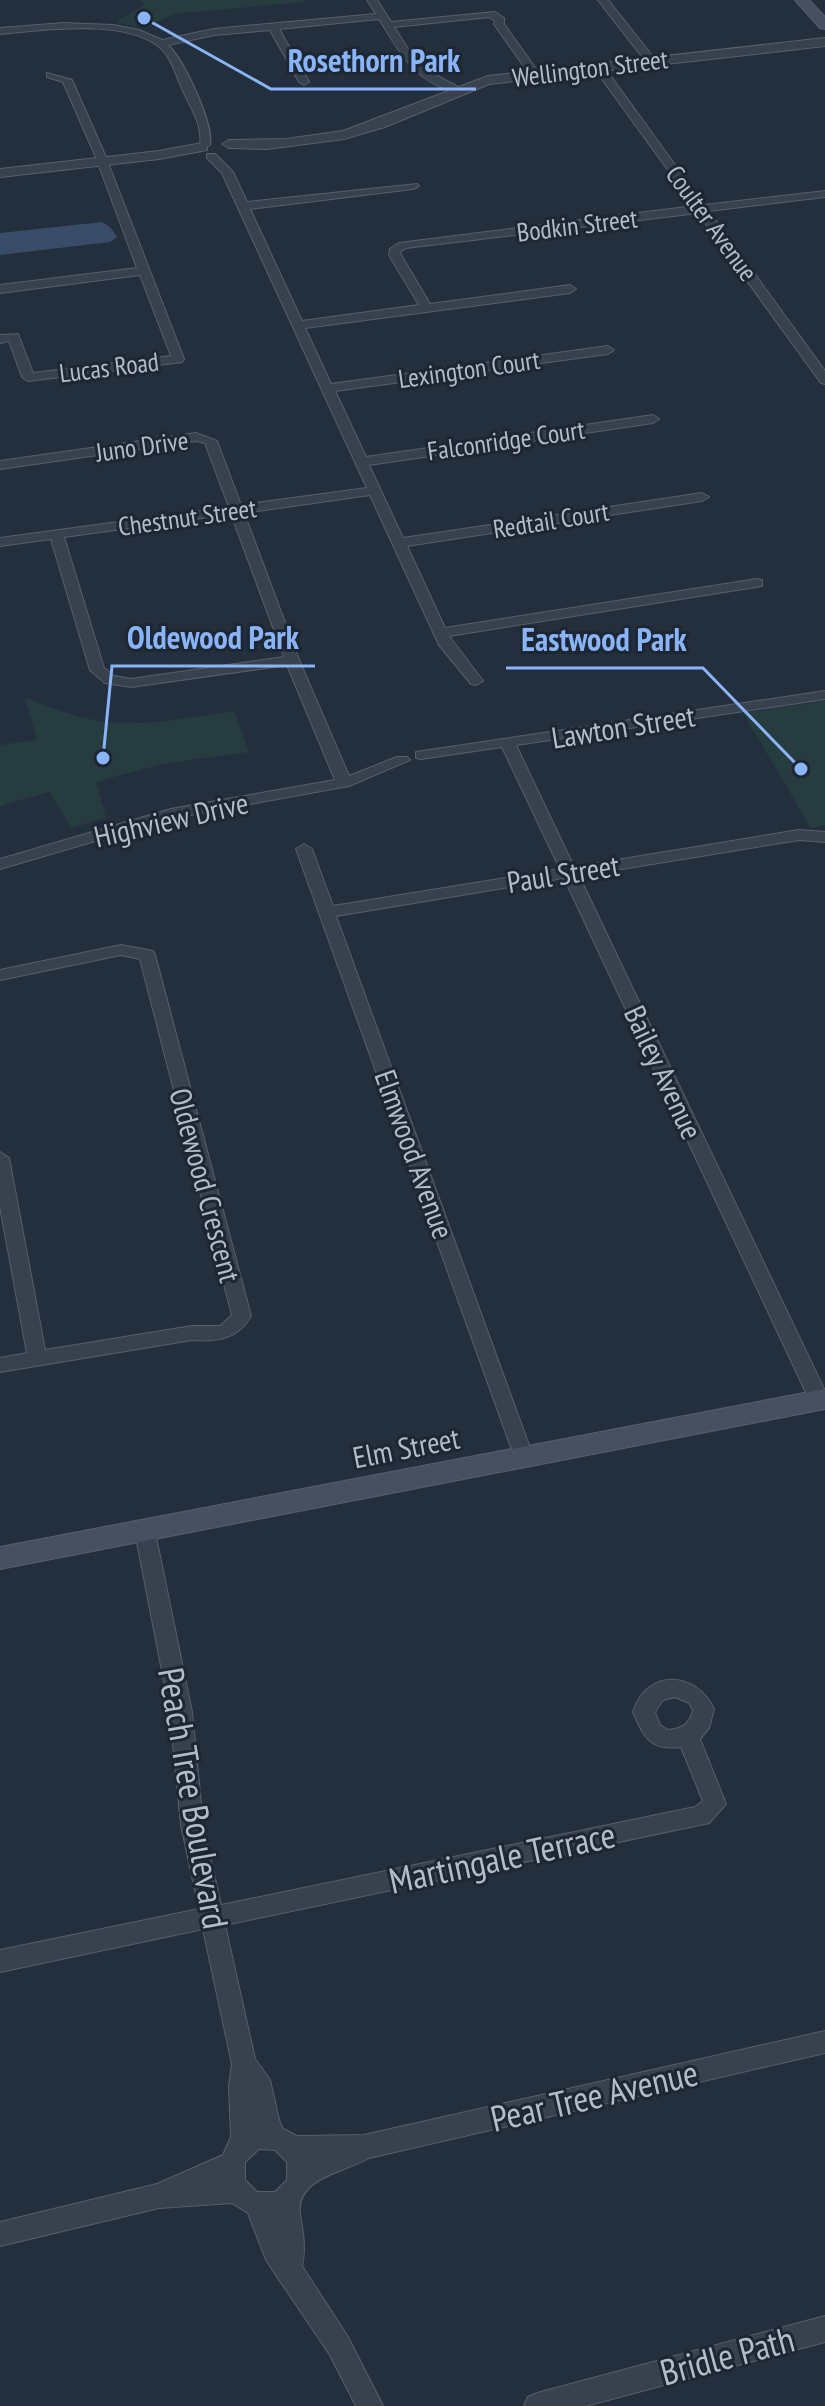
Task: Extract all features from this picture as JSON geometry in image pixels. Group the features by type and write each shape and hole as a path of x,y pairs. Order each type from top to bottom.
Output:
{"main road":[{"path":"802,0 825,25"},
{"name":"Elm Street","path":"0,1558 822,1400"}],"street":[{"path":"372,0 421,74 454,89"},
{"path":"603,0 650,60"},
{"path":"160,44 214,32 491,14 500,20 499,24 534,73"},
{"path":"0,31 51,25 103,26 141,35 160,44 171,57 206,130 206,151 227,172 440,633 476,681"},
{"path":"273,27 304,82"},
{"name":"Wellington Street","path":"206,151 368,128 454,89 488,80 825,42"},
{"name":"Coulter Avenue","path":"598,66 825,380"},
{"name":"Lucas Road","path":"0,339 14,337 28,377 178,359 102,161 67,80 51,75"},
{"path":"206,130 229,148 227,172"},
{"path":"0,173 206,151"},
{"path":"243,206 413,186"},
{"name":"Bodkin Street","path":"426,307 395,255 394,251 403,245 825,194"},
{"path":"0,289 144,271"},
{"path":"299,325 570,289"},
{"name":"Lexington Court","path":"329,388 608,350"},
{"name":"Falconridge Court","path":"360,462 653,419"},
{"name":"Juno Drive","path":"0,465 203,438 211,441 236,510"},
{"name":"Chestnut Street","path":"0,542 373,491"},
{"name":"Redtail Court","path":"399,543 702,497"},
{"path":"236,510 292,660 344,783"},
{"path":"57,535 97,670 110,680 131,683 292,660"},
{"path":"440,633 757,583"},
{"name":"Lawton Street","path":"421,755 825,695"},
{"name":"Bailey Avenue","path":"508,744 822,1400"},
{"name":"Highview Drive","path":"0,864 171,814 344,783 402,760"},
{"name":"Paul Street","path":"327,912 799,835 825,837"},
{"name":"Elmwood Avenue","path":"304,849 524,1459"},
{"name":"Oldewood Crescent","path":"0,975 121,950 147,955 233,1288 242,1308 238,1324 220,1334 192,1333 0,1365"},
{"path":"0,1158 37,1358"},
{"name":"Peach Tree Boulevard","path":"145,1532 181,1712 192,1825 244,2064 238,2084 245,2129 237,2156"},
{"name":"Martingale Terrace","path":"213,1917 701,1816 715,1804 688,1737"},
{"path":"0,1961 213,1917"},
{"name":"Pear Tree Avenue","path":"301,2177 312,2170 347,2159 364,2147 825,2042"},
{"name":"Peach Tree Boulevard","path":"244,2064 258,2080 267,2123 283,2143"},
{"path":"0,2234 158,2196 237,2156 263,2137 283,2143 301,2165 301,2177 295,2190 275,2204 221,2190 175,2198 158,2196"},
{"name":"Pear Tree Avenue","path":"283,2143 309,2150 342,2143 364,2147"},
{"path":"237,2156 231,2171 275,2251 339,2346 370,2406"},
{"path":"286,2199 293,2251 289,2268"},
{"name":"Bridle Path","path":"537,2406 825,2329"}],"green space":[{"path":"142,0 304,2 173,14 146,29 116,22 144,5"},
{"path":"25,697 55,709 105,722 176,720 234,711 249,752 162,764 96,782 106,818 72,828 49,792 0,806 0,745 37,740"},
{"path":"825,701 825,825 811,828 743,713"}],"water":[{"path":"102,222 117,237 110,242 0,255 0,233"}],"place":[{"name":"Rosethorn Park","path":"144,18"},
{"name":"Oldewood Park","path":"103,758"},
{"name":"Eastwood Park","path":"801,769"}]}
